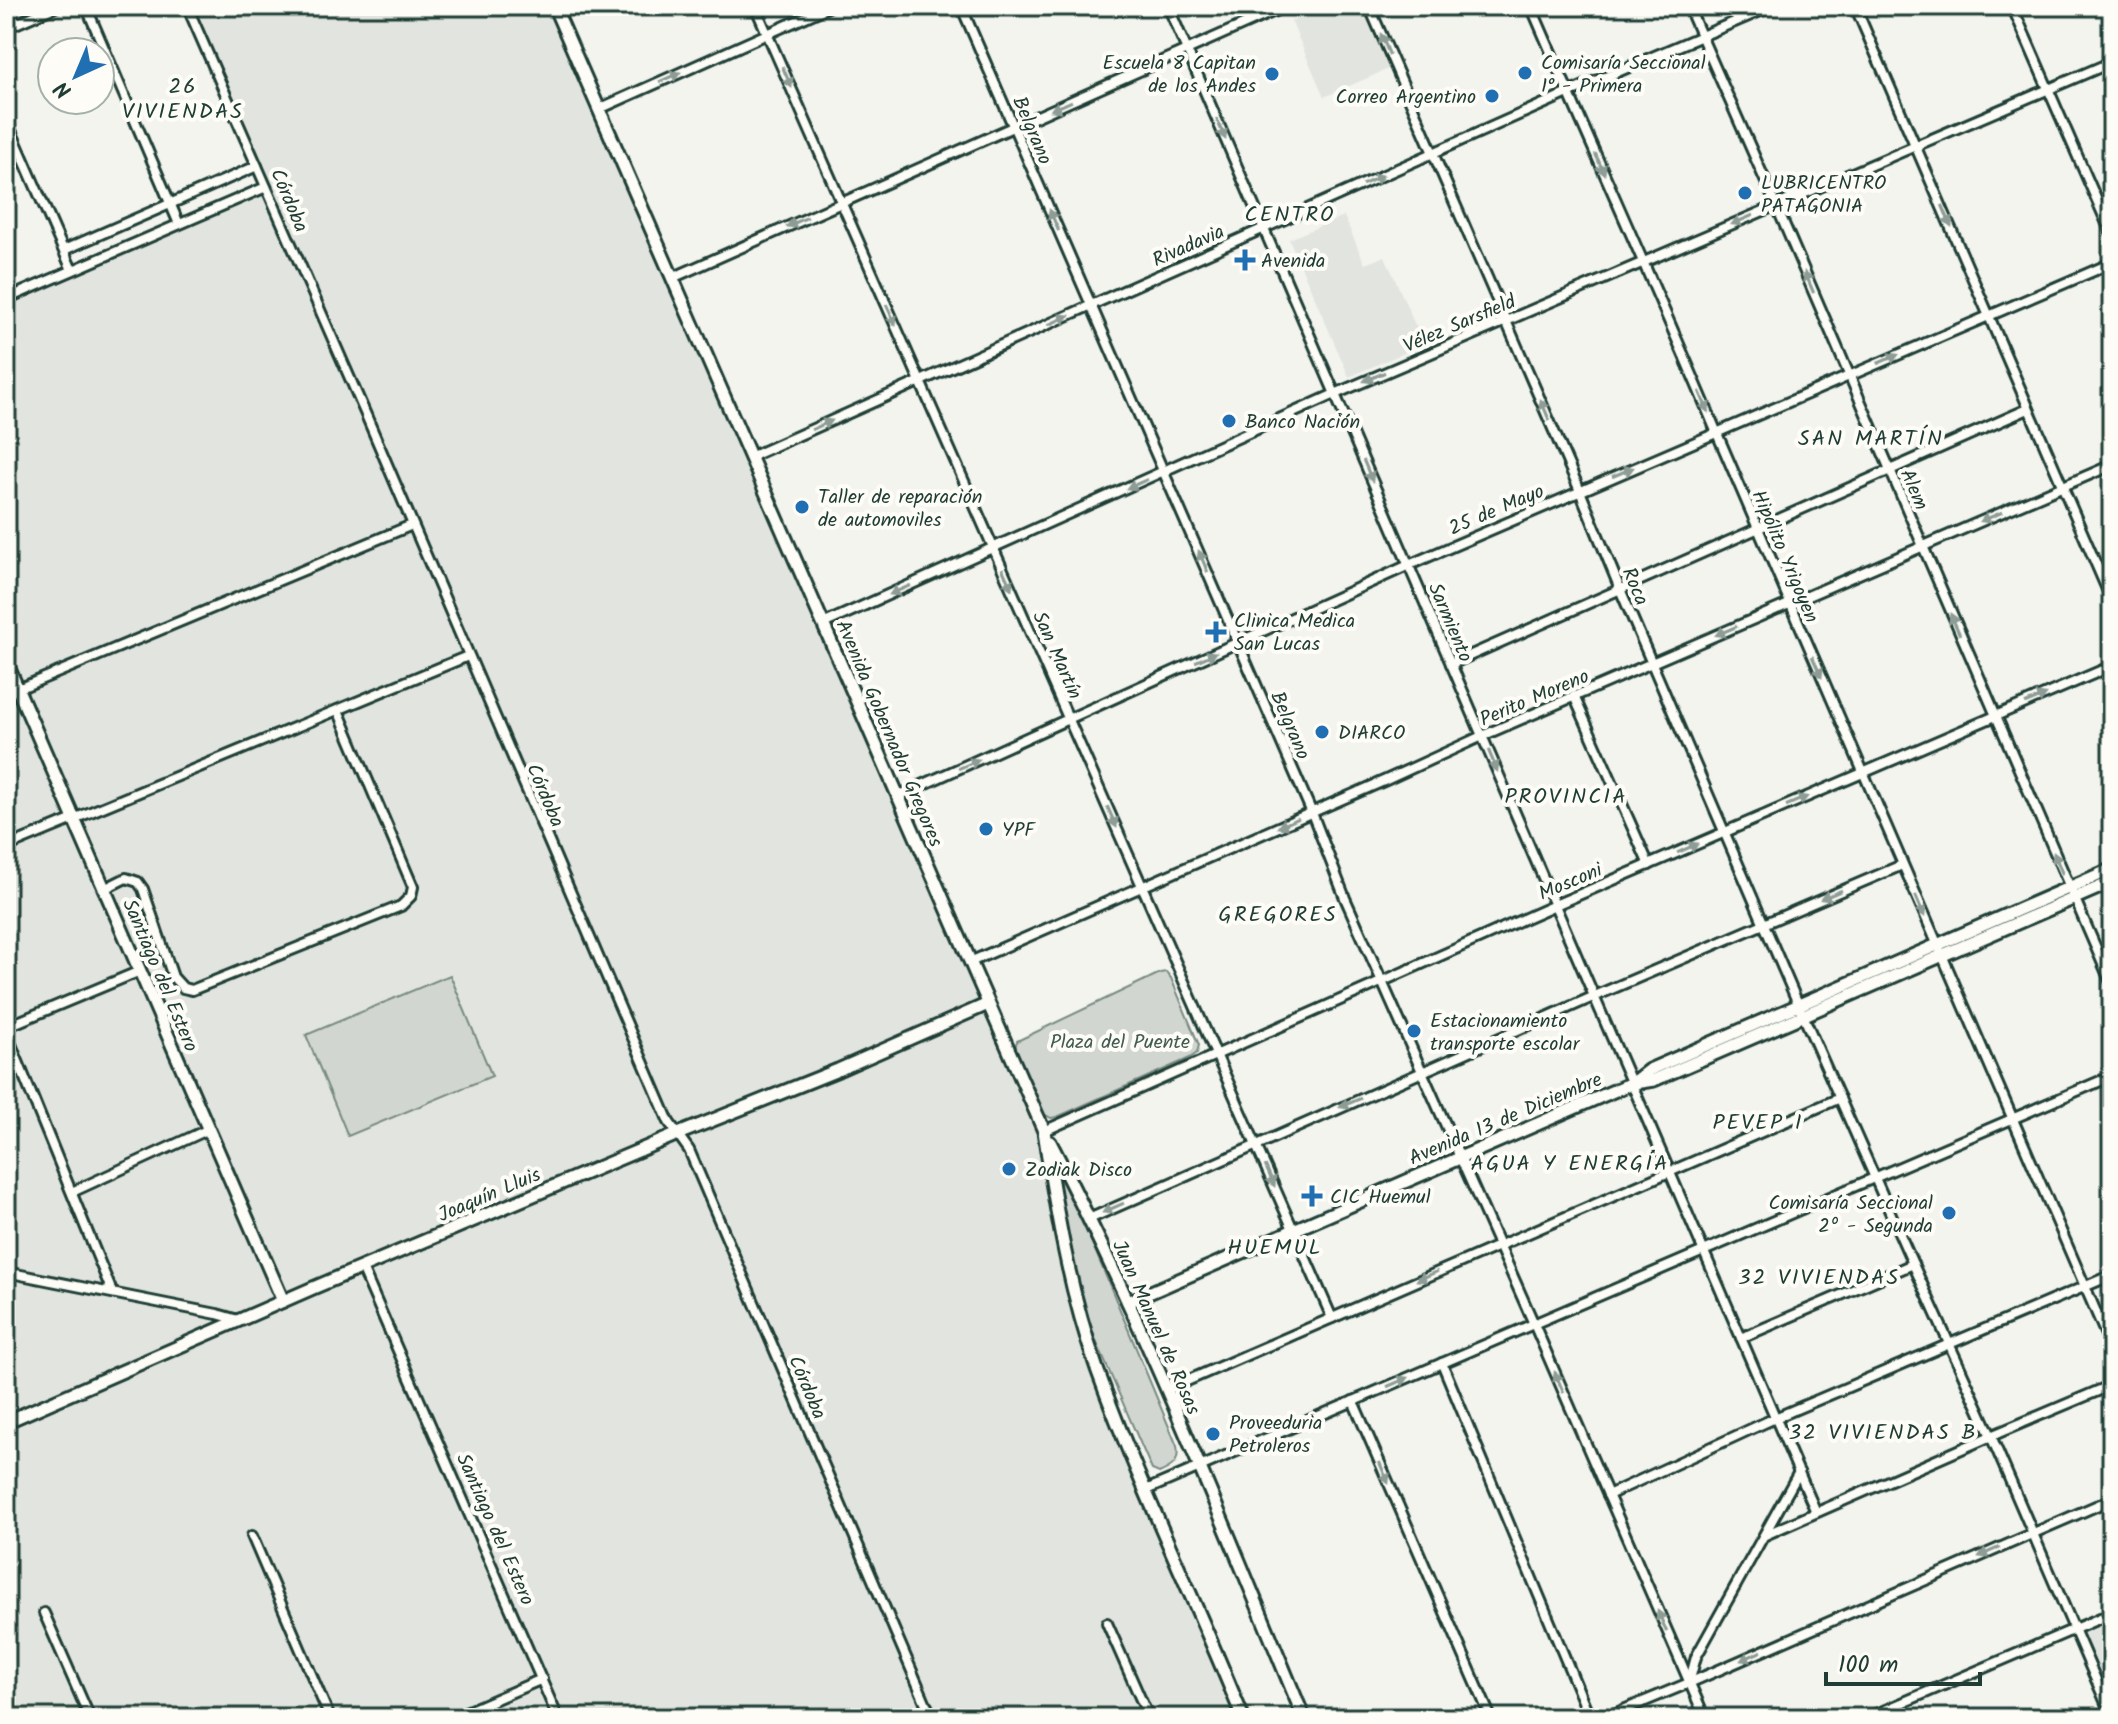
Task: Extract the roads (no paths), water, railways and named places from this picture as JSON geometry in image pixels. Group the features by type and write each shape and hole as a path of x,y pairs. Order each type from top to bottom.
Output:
{"street":[{"path":"6,28 57,6"},
{"path":"86,6 179,224"},
{"name":"Córdoba","path":"187,6 669,1122 689,1150 932,1718"},
{"name":"Avenida Gobernador Gregores","path":"554,6 1044,1131 1063,1241 1097,1368 1243,1718"},
{"name":"San Martín","path":"755,6 1332,1318"},
{"path":"599,109 830,6"},
{"name":"Belgrano","path":"961,6 1312,813 1345,898 1705,1718"},
{"name":"Sarmiento","path":"1168,6 1816,1512"},
{"path":"672,278 1286,6"},
{"name":"Roca","path":"1369,6 1802,1011 2112,1717"},
{"name":"Hipólito Yrigoyen","path":"1531,6 1717,432 2010,1120 2112,1349"},
{"name":"Alem","path":"1688,6 2112,985"},
{"name":"Rivadavia","path":"750,457 1432,153 1772,6"},
{"path":"1855,6 2112,601"},
{"path":"2012,6 2112,235"},
{"name":"Vélez Sarsfield","path":"823,624 1335,394 2112,62"},
{"path":"6,119 72,270"},
{"path":"64,250 257,166"},
{"path":"6,299 266,187"},
{"name":"25 de Mayo","path":"898,796 1409,565 2112,263"},
{"path":"1451,664 2028,409"},
{"name":"Perito Moreno","path":"970,962 1482,736 2112,465"},
{"path":"12,692 412,525"},
{"path":"6,847 468,656"},
{"name":"Santiago del Estero","path":"6,662 12,692 74,818 283,1301"},
{"name":"Mosconi","path":"1044,1131 1555,905 2112,666"},
{"path":"1574,696 1649,865"},
{"path":"104,889 126,878 138,882 173,977 183,988 192,990 401,906 411,896 413,887 338,710"},
{"path":"1089,1219 1595,996 1902,865"},
{"name":"Avenida 13 de Diciembre","path":"1128,1302 1459,1156 1632,1083 1654,1080 1938,950 2071,893 2112,869"},
{"name":"Avenida 13 de Diciembre","path":"2071,893 2112,882"},
{"path":"112,1292 6,1029 140,971"},
{"name":"Joaquín Lluis","path":"6,1422 283,1301 838,1070 988,1004"},
{"path":"1146,1490 2112,1076"},
{"path":"1166,1390 1840,1098"},
{"path":"72,1192 209,1129"},
{"name":"Juan Manuel de Rosas","path":"1044,1131 1128,1302 1304,1718"},
{"path":"1741,1338 1913,1264"},
{"name":"Santiago del Estero","path":"362,1268 558,1718"},
{"path":"6,1272 239,1321"},
{"path":"1608,1495 1775,1418 2112,1275"},
{"path":"1442,1363 1590,1718"},
{"path":"1765,1535 2112,1385"},
{"path":"1353,1401 1491,1718"},
{"path":"1689,1683 1696,1657 1799,1472"},
{"path":"1604,1718 2112,1499"},
{"path":"252,1536 330,1718"},
{"path":"44,1613 90,1718"},
{"path":"1867,1718 2112,1613"},
{"path":"1107,1623 1149,1718"},
{"path":"452,1718 542,1679"}],"place":[{"name":"Comisaría Seccional 1° - Primera","path":"1525,73"},
{"name":"Escuela 8 Capitan de los Andes","path":"1272,74"},
{"name":"Correo Argentino","path":"1492,96"},
{"name":"LUBRICENTRO PATAGONIA","path":"1745,193"},
{"name":"Avenida","path":"1245,260"},
{"name":"Banco Nación","path":"1229,421"},
{"name":"Taller de reparación de automoviles","path":"802,507"},
{"name":"Clinica Medica San Lucas","path":"1216,632"},
{"name":"DIARCO","path":"1322,732"},
{"name":"YPF","path":"986,829"},
{"name":"Estacionamiento transporte escolar","path":"1414,1031"},
{"name":"Zodiak Disco","path":"1009,1169"},
{"name":"CIC Huemul","path":"1312,1196"},
{"name":"Comisaría Seccional 2º - Segunda","path":"1949,1213"},
{"name":"Proveeduria Petroleros","path":"1213,1434"}],"district":[{"name":"26 VIVIENDAS","path":"183,98"},
{"name":"CENTRO","path":"1290,213"},
{"name":"SAN MARTÍN","path":"1871,437"},
{"name":"PROVINCIA","path":"1566,795"},
{"name":"GREGORES","path":"1278,913"},
{"name":"PEVEP I","path":"1758,1121"},
{"name":"AGUA Y ENERGÍA","path":"1570,1162"},
{"name":"HUEMUL","path":"1275,1246"},
{"name":"32 VIVIENDAS","path":"1819,1276"},
{"name":"32 VIVIENDAS B","path":"1883,1431"}],"park label":[{"name":"Plaza del Puente","path":"1120,1041"}]}
